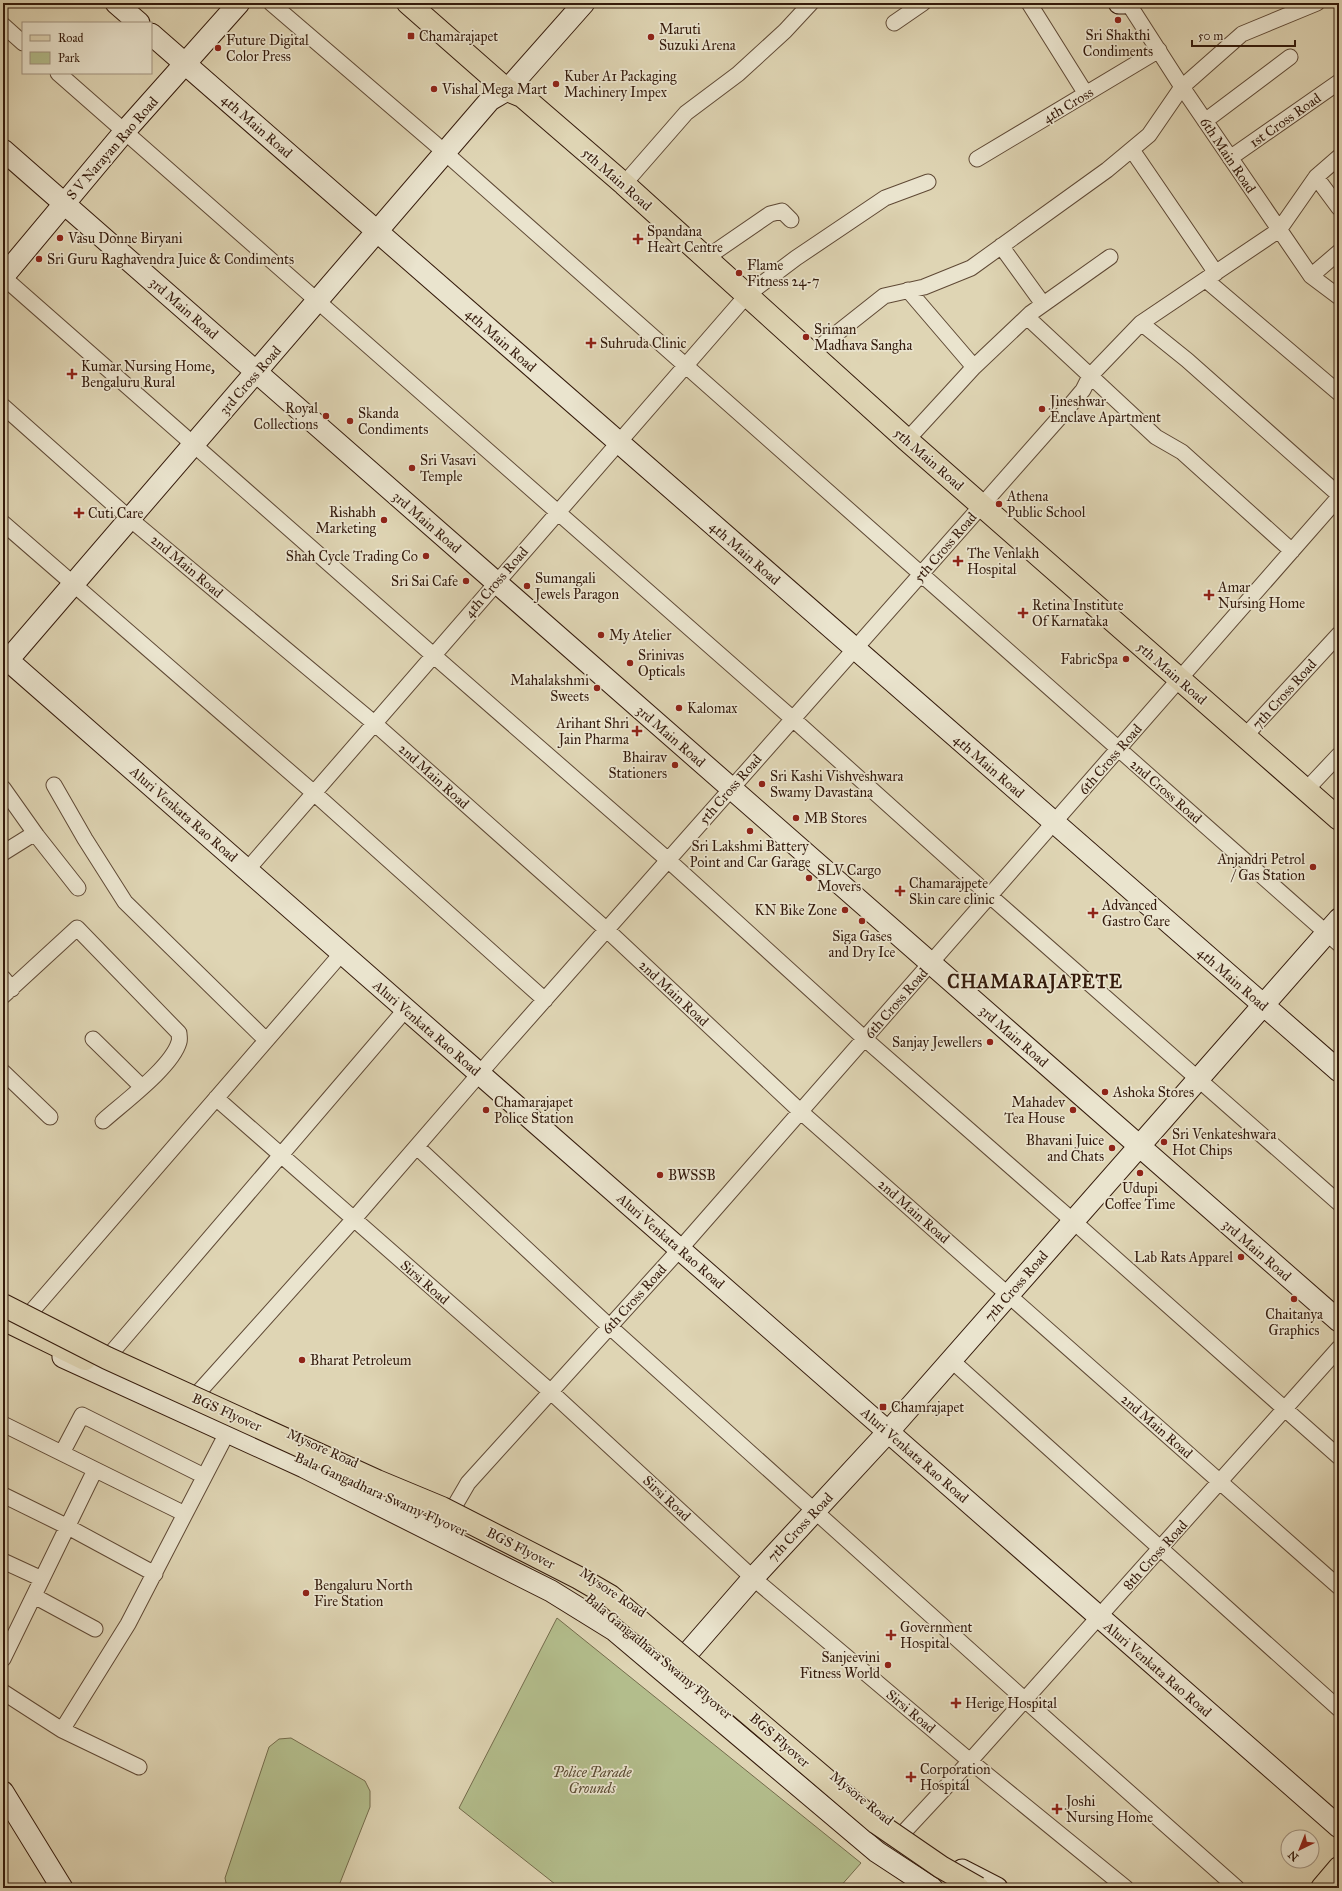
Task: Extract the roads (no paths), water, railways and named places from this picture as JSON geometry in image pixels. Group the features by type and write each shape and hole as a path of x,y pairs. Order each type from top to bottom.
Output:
{"main road":[{"path":"116,3 138,22"},
{"name":"S V Narayan Rao Road","path":"3,277 125,132 239,3"},
{"path":"408,3 506,86"},
{"path":"426,3 506,86"},
{"path":"506,86 565,3"},
{"path":"506,86 584,3"},
{"path":"1119,3 1124,3"},
{"name":"4th Main Road","path":"152,35 1339,1071"},
{"name":"3rd Cross Road","path":"6,658 74,585 446,153 506,86"},
{"name":"5th Main Road","path":"506,86 624,184 907,440 1339,819"},
{"name":"3rd Main Road","path":"3,150 1339,1321"},
{"name":"Aluri Venkata Rao Road","path":"6,658 1339,1827"},
{"name":"7th Cross Road","path":"668,1675 753,1578 888,1432 1263,1005 1335,932"},
{"name":"Mysore Road","path":"3,1297 199,1392 454,1507 528,1544 562,1558 609,1586 638,1606 780,1730 904,1832 961,1868 997,1888"},
{"name":"BGS Flyover","path":"3,1306 107,1358 377,1481 442,1508 579,1578 610,1596 877,1823 941,1867 978,1888"},
{"name":"Bala Gangadhara Swamy Flyover","path":"3,1319 182,1404 484,1540 582,1592 608,1610 873,1835 931,1874 957,1888"},
{"name":"Mysore Road","path":"3,1329 304,1467 551,1591 614,1630 877,1852 932,1888"},
{"path":"3,1792 62,1888"},
{"path":"1322,1888 1339,1868"}],"street":[{"name":"2nd Cross Road","path":"271,3 446,153 1119,749 1335,932"},
{"path":"624,184 686,113 750,64 785,32 811,3"},
{"path":"1028,3 1086,94"},
{"name":"6th Main Road","path":"1128,3 1182,87 1311,276 1339,297"},
{"path":"812,353 884,296 924,287 971,268 1132,150 1149,135 1182,87 1242,34 1317,3"},
{"path":"894,23 913,6"},
{"path":"3,25 22,42"},
{"name":"4th Cross","path":"977,160 1159,50"},
{"path":"1205,121 1290,57"},
{"path":"59,74 558,511 990,896 1339,1202"},
{"name":"1st Cross Road","path":"1230,158 1339,82"},
{"path":"1132,150 1211,277 1339,393"},
{"path":"1279,230 1316,177 1339,157"},
{"path":"1316,177 1339,208"},
{"name":"4th Cross Road","path":"247,870 747,295 796,258 884,198 928,182"},
{"path":"706,258 770,214 782,211 791,220"},
{"name":"5th Cross Road","path":"182,1412 353,1220 668,860 1083,390 1090,376 1141,323 1279,230"},
{"path":"1001,246 1043,304"},
{"path":"1311,276 1339,252"},
{"path":"907,440 974,367 1027,317 1110,257"},
{"path":"3,277 433,656 668,860 865,1039 1339,1457"},
{"path":"908,290 974,367"},
{"path":"1027,317 1156,436 1182,452 1292,551"},
{"path":"1141,323 1187,360 1339,496"},
{"name":"2nd Main Road","path":"3,406 130,519 374,723 607,930 801,1112 1339,1587"},
{"name":"6th Cross Road","path":"454,1507 468,1483 680,1249 801,1112 1339,496"},
{"path":"3,522 314,793 545,1000"},
{"name":"7th Cross Road","path":"1245,736 1339,634"},
{"path":"1306,790 1339,755"},
{"path":"54,784 85,839 125,902 266,1040"},
{"path":"3,788 35,833 78,888"},
{"path":"3,853 35,833"},
{"path":"6,988 77,928 179,1033 180,1041 174,1052 157,1073 103,1121"},
{"path":"32,1311 342,953"},
{"path":"113,1351 406,1009"},
{"path":"93,1040 142,1087"},
{"path":"3,1072 50,1117"},
{"name":"Sirsi Road","path":"216,1098 353,1220 551,1392 753,1578 970,1761 1126,1888"},
{"path":"417,1146 609,1326 1237,1888"},
{"name":"8th Cross Road","path":"904,1832 1026,1699 1339,1348"},
{"path":"951,1360 1339,1709"},
{"path":"62,1453 82,1415 204,1476"},
{"path":"3,1424 185,1514"},
{"path":"62,1730 128,1624 227,1433"},
{"path":"4,1653 34,1596 95,1470"},
{"path":"3,1495 68,1527 155,1574"},
{"path":"3,1561 42,1579"},
{"path":"34,1596 94,1629"},
{"path":"3,1692 62,1730 139,1767"}],"place":[{"name":"Sri Shakthi Condiments","path":"1118,20"},
{"name":"Chamarajapet","path":"411,36"},
{"name":"Maruti Suzuki Arena","path":"651,37"},
{"name":"Future Digital Color Press","path":"218,48"},
{"name":"Kuber A1 Packaging Machinery Impex","path":"556,84"},
{"name":"Vishal Mega Mart","path":"434,89"},
{"name":"Vasu Donne Biryani","path":"60,238"},
{"name":"Spandana Heart Centre","path":"638,239"},
{"name":"Sri Guru Raghavendra Juice & Condiments","path":"39,259"},
{"name":"Flame Fitness 24-7","path":"739,273"},
{"name":"Sriman Madhava Sangha","path":"806,337"},
{"name":"Suhruda Clinic","path":"591,343"},
{"name":"Kumar Nursing Home, Bengaluru Rural","path":"72,374"},
{"name":"Jineshwar Enclave Apartment","path":"1042,409"},
{"name":"Royal Collections","path":"326,416"},
{"name":"Skanda Condiments","path":"350,421"},
{"name":"Sri Vasavi Temple","path":"412,468"},
{"name":"Athena Public School","path":"999,504"},
{"name":"Cuti Care","path":"79,513"},
{"name":"Rishabh Marketing","path":"384,520"},
{"name":"Shah Cycle Trading Co","path":"426,556"},
{"name":"The Venlakh Hospital","path":"958,561"},
{"name":"Sri Sai Cafe","path":"466,581"},
{"name":"Sumangali Jewels Paragon","path":"527,586"},
{"name":"Amar Nursing Home","path":"1209,595"},
{"name":"Retina Institute Of Karnataka","path":"1023,613"},
{"name":"My Atelier","path":"601,635"},
{"name":"FabricSpa","path":"1126,659"},
{"name":"Srinivas Opticals","path":"630,663"},
{"name":"Mahalakshmi Sweets","path":"597,688"},
{"name":"Kalomax","path":"679,708"},
{"name":"Arihant Shri Jain Pharma","path":"637,731"},
{"name":"Bhairav Stationers","path":"675,765"},
{"name":"Sri Kashi Vishveshwara Swamy Davastana","path":"762,784"},
{"name":"MB Stores","path":"796,818"},
{"name":"Sri Lakshmi Battery Point and Car Garage","path":"750,831"},
{"name":"Anjandri Petrol / Gas Station","path":"1313,867"},
{"name":"SLV Cargo Movers","path":"809,878"},
{"name":"Chamarajpete Skin care clinic","path":"900,891"},
{"name":"KN Bike Zone","path":"845,910"},
{"name":"Advanced Gastro Care","path":"1093,913"},
{"name":"Siga Gases and Dry Ice","path":"862,921"},
{"name":"Sanjay Jewellers","path":"990,1042"},
{"name":"Ashoka Stores","path":"1105,1092"},
{"name":"Chamarajapet Police Station","path":"486,1110"},
{"name":"Mahadev Tea House","path":"1073,1110"},
{"name":"Sri Venkateshwara Hot Chips","path":"1164,1142"},
{"name":"Bhavani Juice and Chats","path":"1112,1148"},
{"name":"Udupi Coffee Time","path":"1140,1173"},
{"name":"BWSSB","path":"660,1175"},
{"name":"Lab Rats Apparel","path":"1241,1257"},
{"name":"Chaitanya Graphics","path":"1294,1299"},
{"name":"Bharat Petroleum","path":"302,1360"},
{"name":"Chamrajapet","path":"883,1407"},
{"name":"Bengaluru North Fire Station","path":"306,1593"},
{"name":"Government Hospital","path":"891,1635"},
{"name":"Sanjeevini Fitness World","path":"888,1665"},
{"name":"Herige Hospital","path":"956,1703"},
{"name":"Corporation Hospital","path":"911,1777"},
{"name":"Joshi Nursing Home","path":"1057,1809"}],"district":[{"name":"CHAMARAJAPETE","path":"1035,982"}],"park label":[{"name":"Police Parade Grounds","path":"592,1780"}]}
